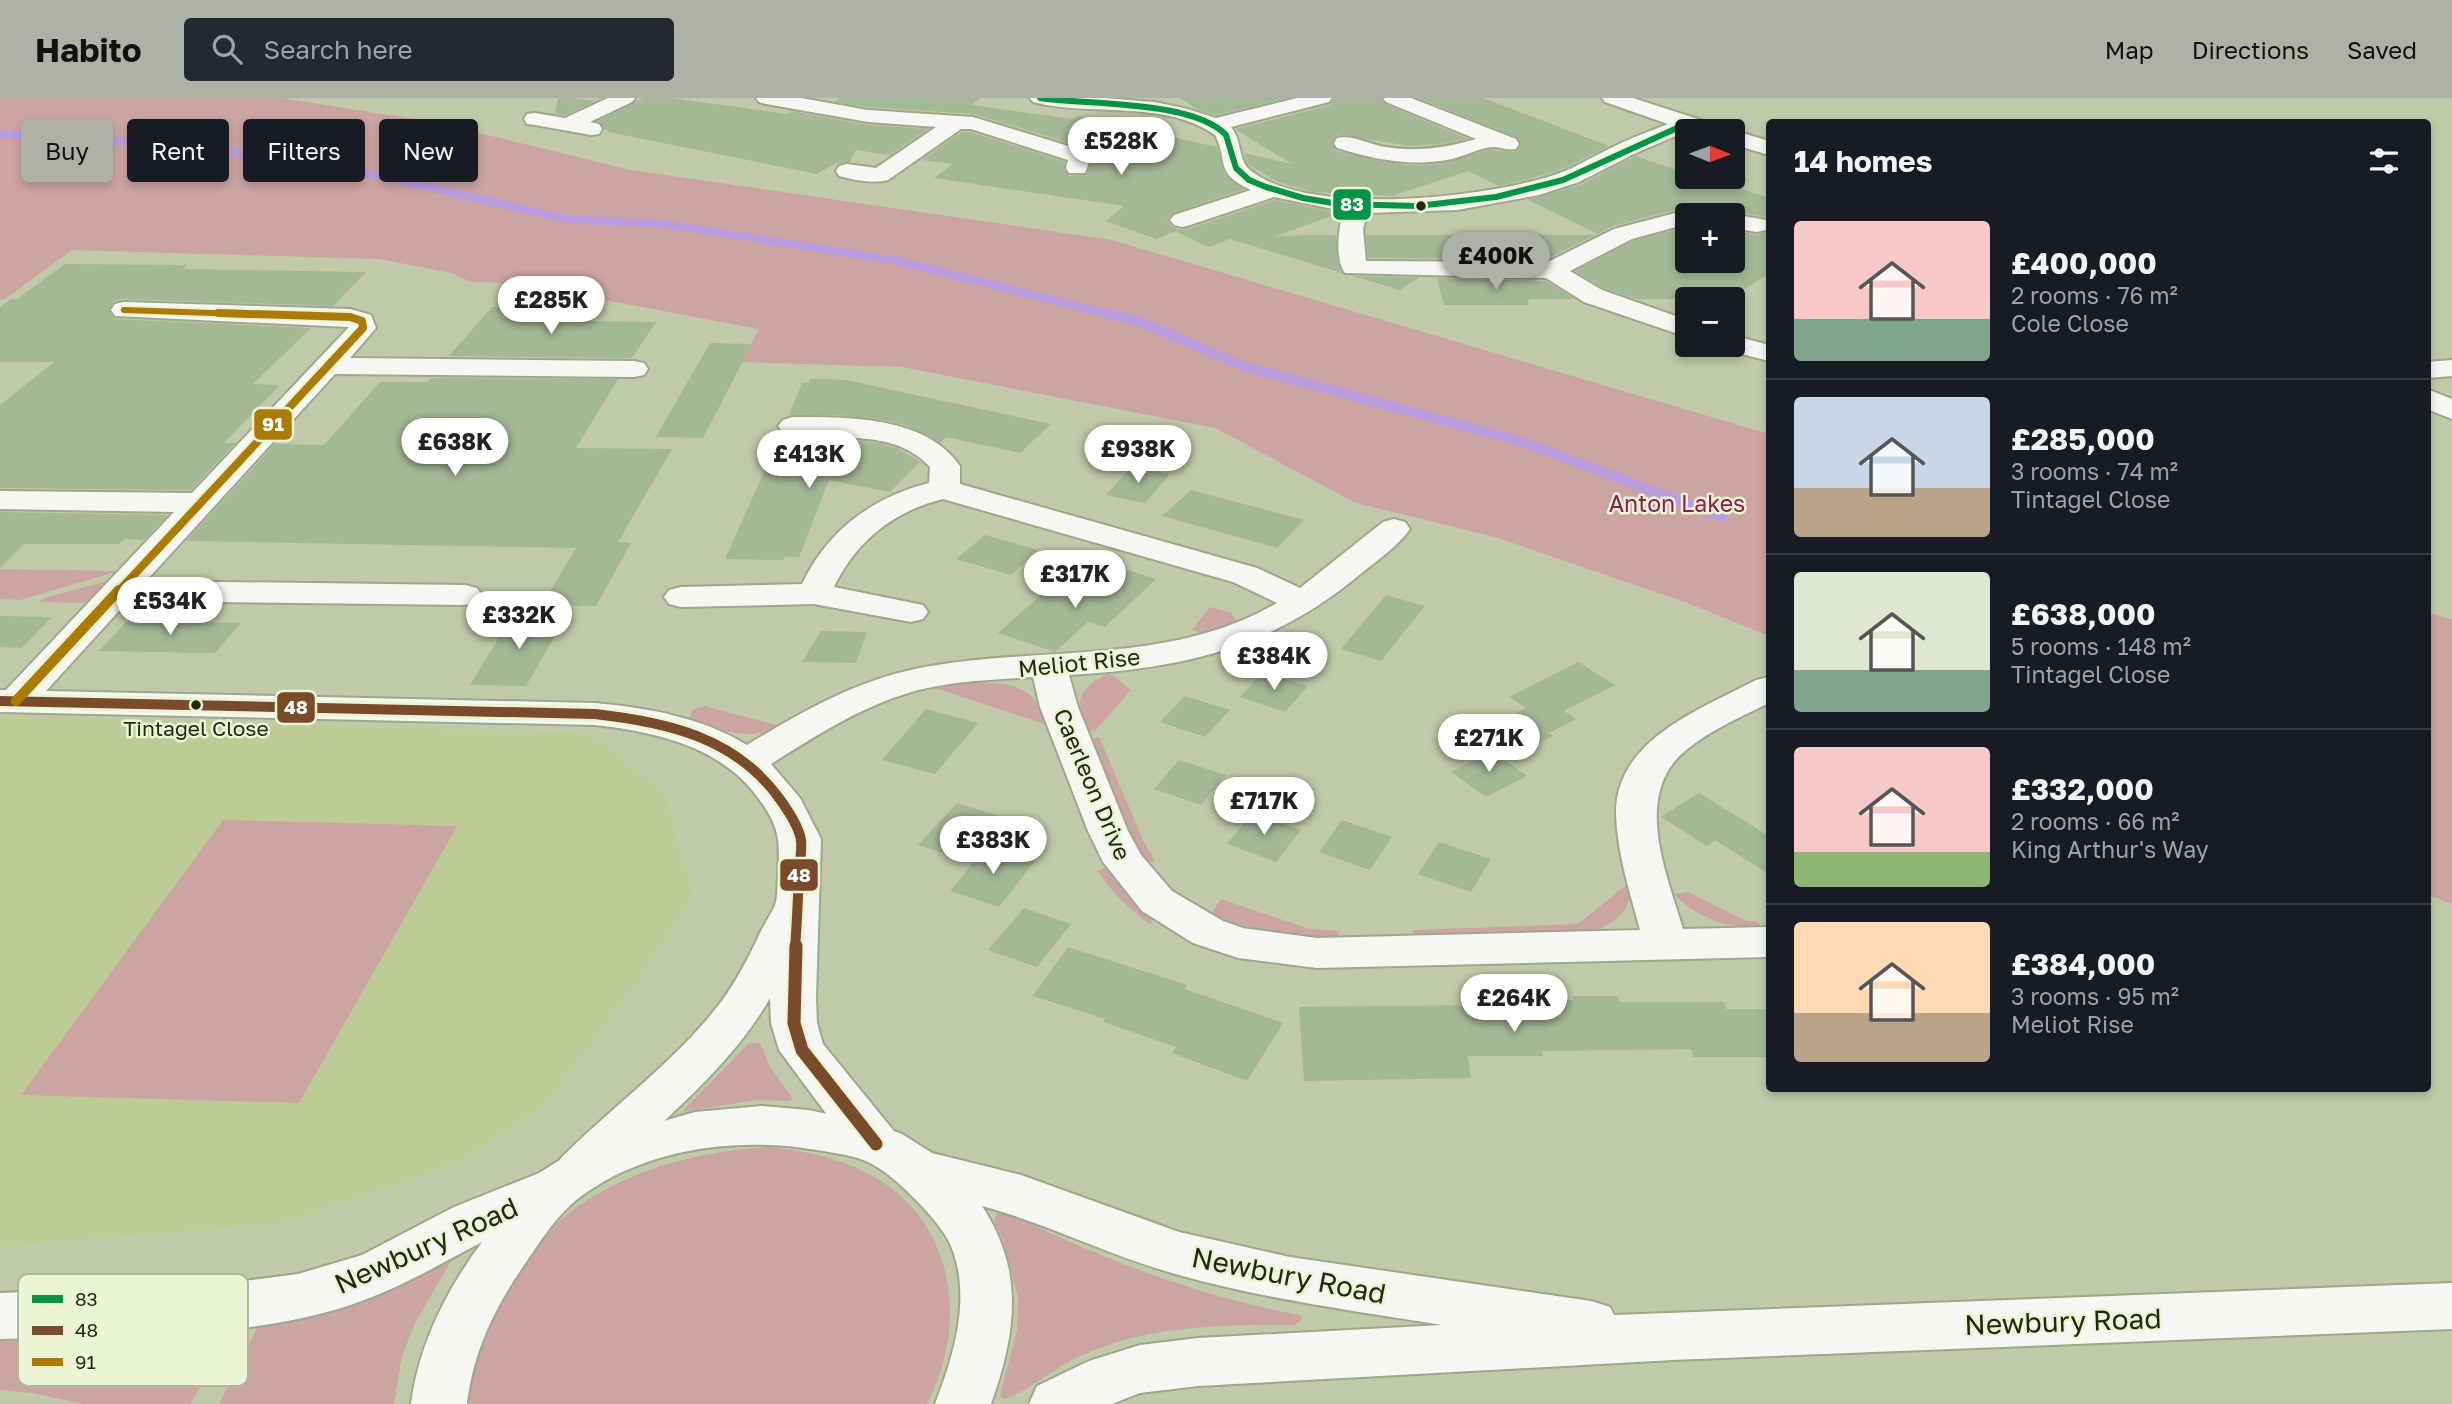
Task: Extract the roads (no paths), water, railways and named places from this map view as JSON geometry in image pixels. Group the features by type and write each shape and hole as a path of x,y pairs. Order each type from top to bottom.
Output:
{"street":[{"path":"568,125 625,98"},
{"path":"772,98 868,116 957,121 994,128 1079,162 1107,153"},
{"path":"1040,98 1088,101 1174,113 1215,125 1230,139 1233,163 1237,170 1257,184 1308,199 1357,204 1436,204 1528,191 1566,180 1624,149 1675,128"},
{"path":"1215,125 1322,98"},
{"path":"1349,150 1424,158 1505,143 1393,98"},
{"path":"1612,98 1676,119"},
{"path":"535,119 591,129"},
{"path":"847,171 880,176 957,121"},
{"path":"1745,141 1766,147"},
{"path":"1182,220 1273,190"},
{"path":"1357,204 1351,229 1354,268 1552,270 1623,234 1675,217"},
{"path":"1745,223 1757,225"},
{"path":"1552,270 1592,296 1675,325"},
{"path":"8,701 118,591 363,328 362,321 350,317 124,310"},
{"path":"1745,347 1766,352"},
{"path":"328,366 634,369"},
{"path":"2431,370 2452,368"},
{"path":"793,426 853,428 915,443 935,452 945,466 944,489"},
{"path":"814,594 825,568 839,546 861,526 880,513 944,489 1245,576 1303,602"},
{"path":"0,500 200,503"},
{"name":"Meliot Rise","path":"748,761 832,710 889,687 950,674 1150,655 1212,644 1245,633 1303,602 1394,529"},
{"path":"118,591 465,595"},
{"path":"681,597 814,594 911,612"},
{"name":"Caerleon Drive","path":"1050,665 1052,685 1059,707 1108,831 1125,862 1157,901 1208,932 1238,943 1317,953 1766,942"},
{"path":"1665,945 1636,812 1641,786 1652,764 1669,745 1693,728 1766,690"},
{"path":"8,701 635,717 673,726 706,739 748,761 765,778 794,820 801,839 793,997 794,1023 802,1050 896,1156 948,1200 966,1223 981,1256 985,1330 974,1376 963,1404"},
{"path":"439,1404 446,1362 457,1330 480,1285 515,1236 568,1179 684,1072 734,1016 754,988 797,901"},
{"name":"Newbury Road","path":"248,1303 298,1297 340,1286 380,1271 472,1223 630,1149 673,1135 748,1123 789,1125 896,1156 1021,1196 1177,1253 1290,1279 1408,1299 1673,1336"},
{"name":"Newbury Road","path":"1058,1404 1109,1378 1140,1369 1198,1362 1673,1336 2452,1306"},
{"name":"Newbury Road","path":"0,1317 18,1316"}],"waterway":[{"path":"0,134 183,145 382,176 565,219 665,224 898,261 1112,315"},
{"path":"1105,313 1141,322 1243,366 1523,442 1722,517"}],"place":[{"name":"Tintagel Close","path":"196,705"}],"park label":[{"name":"Anton Lakes","path":"1677,503"}]}
